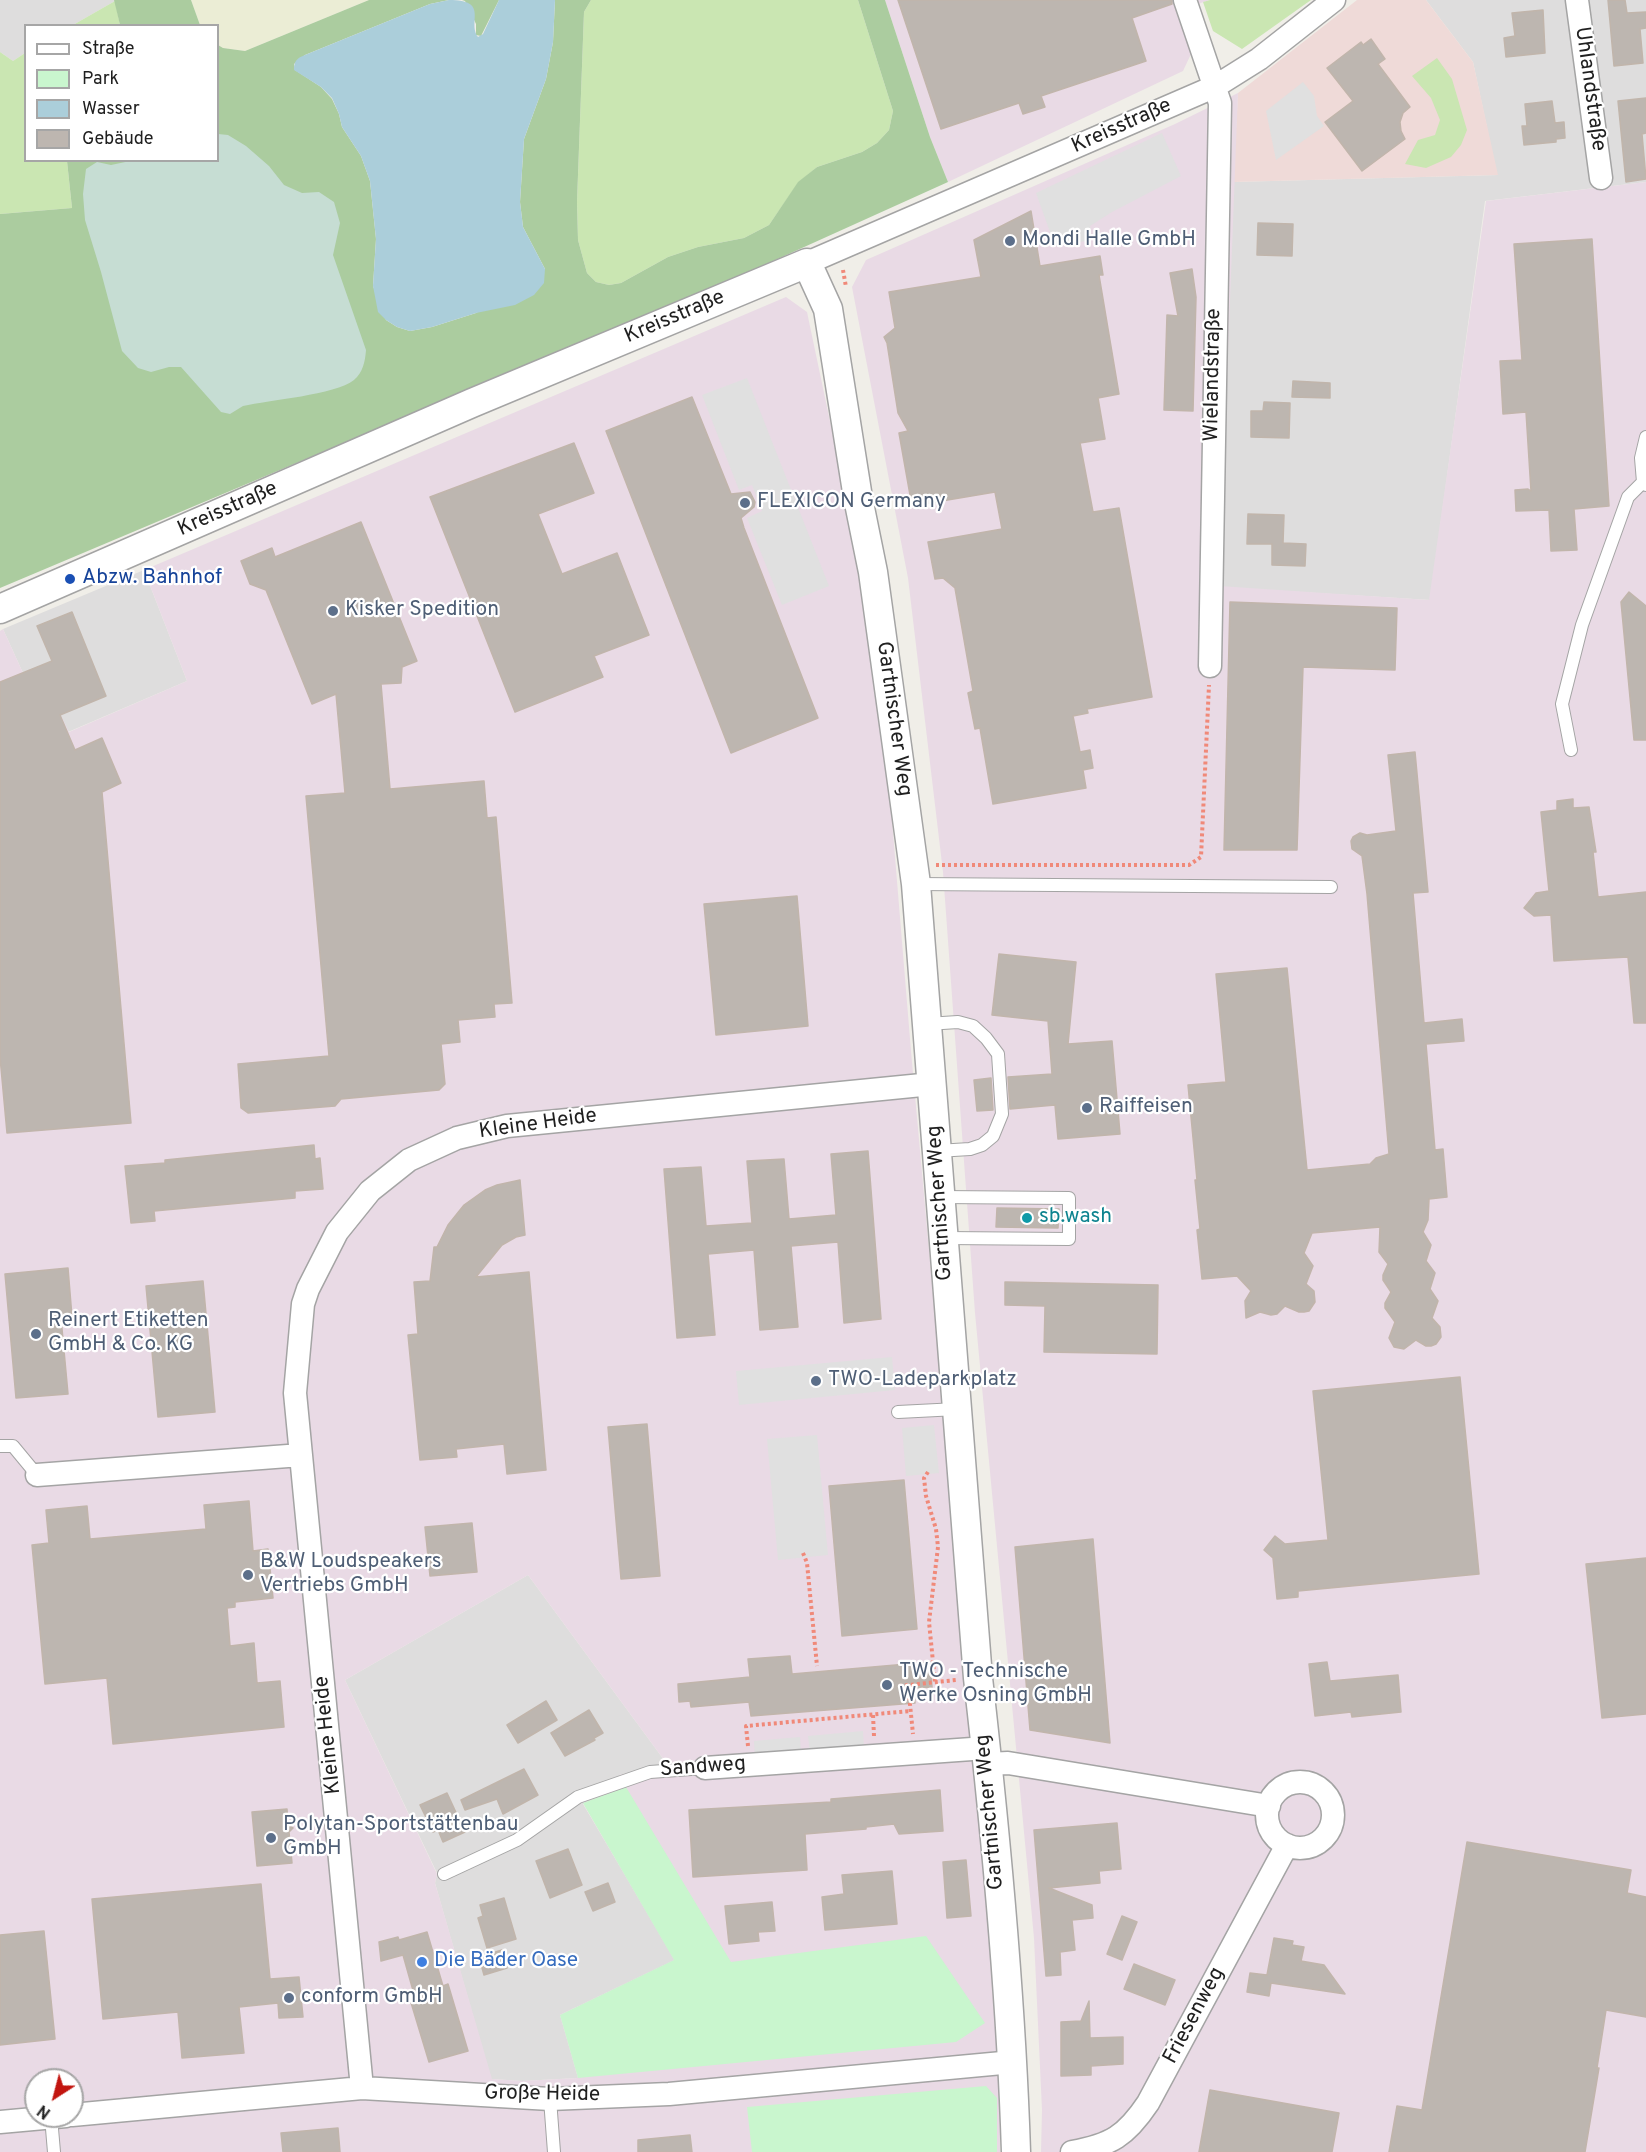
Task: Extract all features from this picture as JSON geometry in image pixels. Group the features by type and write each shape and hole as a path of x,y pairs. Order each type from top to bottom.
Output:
{"street":[{"name":"Wielandstraße","path":"1185,0 1220,103 1209,666"},
{"name":"Kreisstraße","path":"0,609 472,403 1216,86 1259,59 1334,0"},
{"name":"Uhlandstraße","path":"1577,0 1601,178"},
{"name":"Gartnischer Weg","path":"807,262 828,309 858,498 873,572 924,875 927,1024 978,1678 987,1756 1013,2062 1016,2152"},
{"name":"Kleine Heide","path":"362,2088 295,1393 303,1304 308,1289 337,1232 370,1191 409,1160 457,1138 507,1126 932,1084"},
{"path":"37,1475 301,1455"},
{"name":"Sandweg","path":"705,1768 915,1752 987,1756"},
{"path":"987,1756 1008,1763 1269,1806"},
{"path":"1303,1782 1322,1790 1333,1809 1333,1819 1324,1837 1307,1847 1287,1845 1273,1833 1267,1815 1269,1806 1281,1788 1292,1783 1303,1782"},
{"name":"Friesenweg","path":"1072,2152 1093,2149 1112,2141 1134,2125 1287,1845"},
{"name":"Große Heide","path":"84,2114 362,2088 550,2099 669,2094 1013,2062"},
{"name":"Große Heide","path":"0,2122 24,2120"}],"lane":[{"path":"1571,750 1562,704 1582,625 1628,497 1645,483 1641,458 1646,437"},
{"path":"924,875 1331,887"},
{"path":"927,1024 958,1022 973,1026 998,1054 1002,1114 993,1136 982,1145 970,1149 937,1151"},
{"path":"940,1197 1069,1198 1069,1239 944,1238"},
{"path":"898,1412 957,1409"},
{"path":"0,1446 13,1446 37,1475"},
{"name":"Sandweg","path":"444,1874 517,1840 578,1797 650,1772 705,1768"},
{"path":"550,2099 554,2152"},
{"path":"54,2152 60,2128"}],"path":[{"path":"924,875 1189,865 1201,857 1209,666"},
{"path":"928,1472 924,1478 926,1496 936,1529 938,1547 929,1622 935,1682"},
{"path":"803,1553 807,1563 817,1666"},
{"path":"899,1686 978,1678"},
{"path":"908,1685 915,1752"},
{"path":"750,1764 746,1726 910,1711"}],"shaded area":[{"path":"0,0 115,1 75,24 24,24 24,54 13,61 0,52"},
{"path":"885,0 1210,0 1176,11 1191,54 1183,71 948,182 930,137"},
{"path":"1357,0 1426,0 1473,62 1498,175 1233,182 1238,93"},
{"path":"1426,0 1646,0 1646,182 1485,201 1430,600 1219,587 1233,182 1497,175 1473,62"},
{"path":"1303,82 1314,96 1317,116 1324,126 1276,160 1266,111"},
{"path":"1238,93 1219,586 1429,600 1486,201 1646,182 1646,2152 1041,2152 1042,2110 1034,1938 975,1313 943,872 908,578 852,287 866,260 1175,124"},
{"path":"1162,133 1181,176 1090,226 1092,240 1055,246 1036,193"},
{"path":"786,297 807,312 860,564 889,784 984,1859 1000,2097 1000,2152 0,2152 0,631 3,629 23,673 53,699 69,732 187,681 144,570","holes":["528,1575 667,1764 619,1775 625,1787 583,1803 674,1960 560,2015 578,2078 522,2081 492,2079 435,1883 437,1874 345,1680"]},
{"path":"747,378 829,586 782,605 747,518 762,511 752,485 739,490 702,395"},
{"path":"144,570 187,681 68,732 53,699 23,673 3,629"},
{"name":"TWO-Ladeparkplatz","path":"892,1357 895,1390 739,1405 736,1371"},
{"path":"934,1425 939,1473 906,1476 902,1428"},
{"path":"817,1435 828,1555 778,1560 767,1439"},
{"path":"528,1575 667,1764 619,1775 626,1787 583,1804 675,1960 560,2015 578,2078 522,2081 491,2079 435,1883 437,1873 345,1680"},
{"path":"863,1731 864,1748 810,1753 808,1736"},
{"path":"800,1737 801,1753 755,1757 754,1741"}],"green space":[{"path":"114,0 191,0 200,24 120,24"},
{"path":"191,0 369,0 245,51 219,46 219,24 200,24"},
{"path":"369,0 449,0 430,4 305,55 294,64 295,70 321,87 332,99 342,127 361,156 370,181 376,239 373,286 386,320 410,331 432,327 476,313 545,269 523,227 520,202 524,139 546,79 553,42 555,0 591,0 584,12 577,202 578,240 587,273 596,282 609,285 621,283 668,257 698,247 744,238 769,225 798,182 817,167 862,152 877,143 889,130 893,111 858,0 885,0 930,137 948,182 740,276 0,588 0,214 72,208 67,162 219,162 219,46 245,51"},
{"path":"462,0 499,0 481,36 476,35 476,24 465,1"},
{"path":"591,0 858,0 893,111 889,130 877,143 862,152 817,167 798,183 769,225 744,238 698,247 668,257 621,283 609,285 596,282 587,273 578,240 577,202 584,12"},
{"path":"1210,0 1311,0 1242,49 1213,31 1203,2"},
{"path":"115,1 120,24 75,24"},
{"path":"0,52 13,61 24,54 24,162 67,162 72,208 0,214"},
{"path":"1437,58 1452,79 1467,130 1461,145 1451,157 1426,168 1405,164 1418,140 1435,135 1440,120 1431,98 1412,76"},
{"path":"219,134 228,135 246,146 269,166 284,185 302,193 319,192 334,202 340,223 333,255 366,350 360,374 354,380 332,390 243,406 230,414 221,412 181,367 169,367 151,372 138,368 122,351 85,220 83,194 86,169 97,162 111,165 125,162 219,162"},
{"path":"626,1787 731,1962 926,1936 985,2023 956,2042 578,2078 560,2015 674,1960 583,1803"},
{"path":"986,2086 997,2098 997,2152 752,2152 747,2107"}],"water":[{"path":"449,0 462,1 473,8 475,31 478,37 483,34 499,0 555,0 553,42 546,79 524,139 520,202 523,227 545,269 544,283 534,295 515,305 410,331 397,327 378,312 373,286 376,239 370,181 361,156 342,127 332,98 321,87 294,70 294,67 296,60 302,56 430,4"}],"building":[{"path":"898,0 1172,0 1172,4 1132,18 1146,61 1041,96 1045,107 1023,114 1019,103 941,129"},
{"path":"1608,0 1625,0 1627,13 1646,12 1646,28 1640,29 1643,63 1614,66"},
{"path":"1543,10 1545,53 1506,57 1504,38 1515,36 1512,13"},
{"path":"1371,39 1385,59 1378,64 1410,107 1403,113 1400,122 1405,139 1362,171 1325,122 1353,101 1327,68 1361,42 1363,45"},
{"path":"1646,98 1646,133 1642,134 1646,179 1626,182 1618,101"},
{"path":"1552,101 1555,123 1564,122 1565,138 1556,139 1556,142 1524,145 1522,126 1527,126 1525,104"},
{"path":"1031,211 1040,266 1100,256 1103,275 1099,275 1119,394 1098,398 1105,439 1080,443 1093,512 1119,508 1152,697 1087,709 1088,713 1073,716 1080,752 1090,750 1093,768 1083,770 1086,788 993,804 980,728 975,729 968,693 973,691 955,588 943,578 935,579 928,542 1002,529 995,492 912,506 899,433 908,431 898,413 887,343 884,337 895,328 889,292 981,277 974,240"},
{"path":"1258,223 1293,224 1292,256 1257,255"},
{"path":"1592,239 1609,506 1574,509 1577,550 1551,551 1549,510 1516,511 1515,490 1528,489 1531,491 1526,412 1503,414 1500,361 1522,360 1514,244"},
{"path":"1192,269 1196,297 1193,411 1164,410 1167,315 1178,316 1170,273"},
{"path":"1293,381 1330,383 1330,398 1292,397"},
{"path":"692,397 731,494 750,492 755,502 754,507 741,518 818,718 731,753 606,431"},
{"path":"1264,402 1290,403 1289,438 1251,437 1251,411 1263,411"},
{"path":"574,443 594,493 538,514 562,574 617,553 649,635 594,656 603,677 515,712 430,497"},
{"path":"1248,514 1284,515 1283,543 1306,544 1305,566 1272,565 1272,544 1247,544"},
{"path":"361,522 417,661 402,667 401,683 381,684 390,789 484,781 487,818 496,817 512,1003 494,1004 495,1017 458,1020 460,1042 441,1044 445,1084 439,1090 341,1099 335,1106 248,1113 241,1108 238,1064 329,1056 306,796 345,793 336,694 312,704 266,590 250,584 241,561 272,548 275,557"},
{"path":"1629,592 1646,606 1646,740 1634,740 1621,602"},
{"path":"1230,602 1397,608 1395,670 1303,667 1297,850 1224,850"},
{"path":"72,612 106,696 60,715 75,750 102,738 121,783 102,792 131,1123 7,1133 0,1057 0,682 52,661 37,626"},
{"path":"1415,752 1428,892 1413,893 1424,1023 1462,1019 1464,1041 1426,1044 1435,1150 1443,1149 1447,1197 1429,1199 1428,1220 1423,1232 1431,1245 1426,1261 1435,1273 1430,1289 1438,1301 1432,1318 1440,1327 1441,1337 1436,1344 1431,1346 1426,1346 1416,1340 1404,1349 1394,1347 1389,1338 1395,1322 1385,1308 1391,1292 1383,1280 1388,1264 1379,1252 1380,1227 1312,1233 1304,1253 1313,1266 1306,1284 1314,1291 1315,1302 1309,1311 1299,1312 1285,1306 1277,1314 1260,1312 1246,1318 1245,1301 1251,1291 1237,1276 1202,1279 1197,1230 1200,1229 1195,1180 1197,1180 1188,1085 1226,1082 1216,974 1287,968 1307,1170 1370,1164 1376,1158 1389,1154 1367,894 1362,856 1352,849 1351,841 1360,833 1367,835 1396,831 1388,755"},
{"path":"1573,799 1573,808 1589,807 1596,852 1593,852 1598,897 1646,892 1646,1023 1634,1023 1628,957 1554,961 1551,915 1534,916 1524,908 1536,893 1549,891 1541,812 1557,810 1557,801"},
{"path":"797,896 808,1026 716,1035 704,904"},
{"path":"999,954 1076,962 1068,1044 1112,1041 1120,1134 1058,1139 1055,1105 1010,1109 1008,1077 1052,1074 1048,1021 992,1015"},
{"path":"991,1078 993,1110 977,1111 974,1080"},
{"path":"314,1145 315,1159 320,1158 323,1189 295,1191 295,1198 154,1211 155,1221 131,1223 125,1166"},
{"path":"868,1151 881,1319 844,1323 838,1242 791,1246 798,1327 760,1330 754,1250 708,1254 715,1335 677,1338 664,1169 701,1167 706,1226 752,1223 747,1161 784,1159 789,1219 836,1215 831,1154"},
{"path":"520,1180 525,1235 502,1245 476,1277 529,1272 546,1470 507,1474 504,1444 456,1449 457,1457 420,1460 408,1335 418,1334 414,1282 430,1281 434,1247 437,1247 448,1225 464,1205 485,1190"},
{"name":"sb.wash","path":"997,1208 1059,1209 1058,1228 996,1227"},
{"path":"68,1268 72,1317 61,1318 68,1394 16,1398 5,1274"},
{"path":"203,1281 215,1412 158,1417 146,1286"},
{"path":"1005,1282 1158,1285 1157,1354 1044,1352 1045,1306 1005,1305"},
{"path":"1460,1377 1479,1574 1298,1591 1298,1597 1277,1599 1273,1558 1264,1550 1275,1536 1285,1544 1328,1540 1313,1391"},
{"path":"647,1424 660,1576 621,1579 608,1427"},
{"path":"904,1480 917,1629 842,1636 829,1486"},
{"path":"249,1501 253,1551 268,1549 273,1598 235,1602 235,1607 227,1608 230,1646 254,1643 257,1683 280,1681 284,1727 113,1744 107,1678 45,1684 32,1545 49,1543 46,1510 87,1506 90,1539 206,1529 204,1505"},
{"path":"472,1523 477,1572 430,1576 425,1527"},
{"path":"1093,1539 1110,1743 1030,1730 1015,1547"},
{"path":"1646,1558 1646,1714 1602,1718 1586,1564"},
{"path":"790,1656 792,1674 930,1662 932,1687 914,1688 915,1703 751,1716 749,1702 691,1707 690,1701 679,1702 678,1684 750,1677 748,1659"},
{"path":"1327,1662 1330,1681 1398,1675 1401,1712 1352,1717 1351,1712 1315,1716 1309,1664"},
{"path":"546,1701 557,1720 518,1743 507,1725"},
{"path":"589,1710 603,1733 594,1738 595,1740 565,1756 551,1733"},
{"path":"524,1769 538,1795 503,1814 497,1799 465,1810 461,1800"},
{"path":"940,1790 943,1831 899,1834 894,1824 866,1827 866,1829 805,1834 807,1870 693,1877 689,1810 831,1802 831,1799"},
{"path":"447,1793 465,1832 443,1842 438,1830 433,1832 420,1805"},
{"path":"287,1809 288,1825 293,1828 289,1832 292,1863 257,1866 252,1812"},
{"path":"1117,1823 1121,1869 1099,1871 1100,1883 1049,1888 1092,1905 1093,1918 1072,1920 1075,1950 1060,1952 1061,1975 1046,1976 1034,1830"},
{"path":"1467,1842 1631,1870 1627,1893 1646,1897 1646,2017 1606,2010 1585,2152 1389,2152 1397,2106 1422,2110"},
{"path":"568,1849 582,1885 550,1898 536,1861"},
{"path":"966,1860 971,1916 947,1918 943,1862"},
{"path":"892,1871 897,1924 825,1930 822,1897 844,1894 842,1875"},
{"path":"608,1883 615,1902 593,1911 585,1892"},
{"path":"261,1884 270,1979 299,1977 303,2017 279,2018 278,2003 239,2007 244,2053 182,2058 178,2012 103,2019 92,1899"},
{"path":"504,1898 516,1939 487,1948 478,1918 483,1916 480,1905"},
{"path":"772,1902 775,1931 758,1932 759,1941 729,1944 725,1906"},
{"path":"1122,1916 1137,1922 1122,1960 1107,1954"},
{"path":"44,1931 55,2039 0,2045 0,1935"},
{"path":"427,1932 443,1986 448,1984 468,2051 429,2062 409,1996 414,1994 403,1955 381,1961 379,1942 398,1937 399,1940"},
{"path":"1274,1938 1293,1941 1292,1945 1304,1947 1301,1961 1324,1965 1345,1994 1271,1983 1269,1996 1247,1992 1250,1973 1267,1975"},
{"path":"502,1950 507,1968 484,1975 479,1957"},
{"path":"1134,1964 1175,1980 1165,2005 1124,1989"},
{"path":"1089,2001 1090,2038 1123,2037 1123,2064 1091,2066 1091,2075 1061,2076 1061,2022 1081,2021"},
{"path":"1210,2090 1339,2113 1332,2152 1199,2152"},
{"path":"338,2128 340,2152 283,2152 281,2133"},
{"path":"690,2135 692,2152 638,2152 638,2140"}],"place":[{"name":"Mondi Halle GmbH","path":"1010,241"},
{"name":"FLEXICON Germany","path":"745,503"},
{"name":"Abzw. Bahnhof","path":"70,579"},
{"name":"Kisker Spedition","path":"333,611"},
{"name":"Raiffeisen","path":"1087,1108"},
{"name":"sb.wash","path":"1027,1218"},
{"name":"Reinert Etiketten GmbH & Co. KG","path":"36,1334"},
{"name":"TWO-Ladeparkplatz","path":"816,1381"},
{"name":"B&W Loudspeakers Vertriebs GmbH","path":"248,1575"},
{"name":"TWO - Technische Werke Osning GmbH","path":"887,1685"},
{"name":"Polytan-Sportstättenbau GmbH","path":"271,1838"},
{"name":"Die Bäder Oase","path":"422,1962"},
{"name":"conform GmbH","path":"289,1998"}]}
